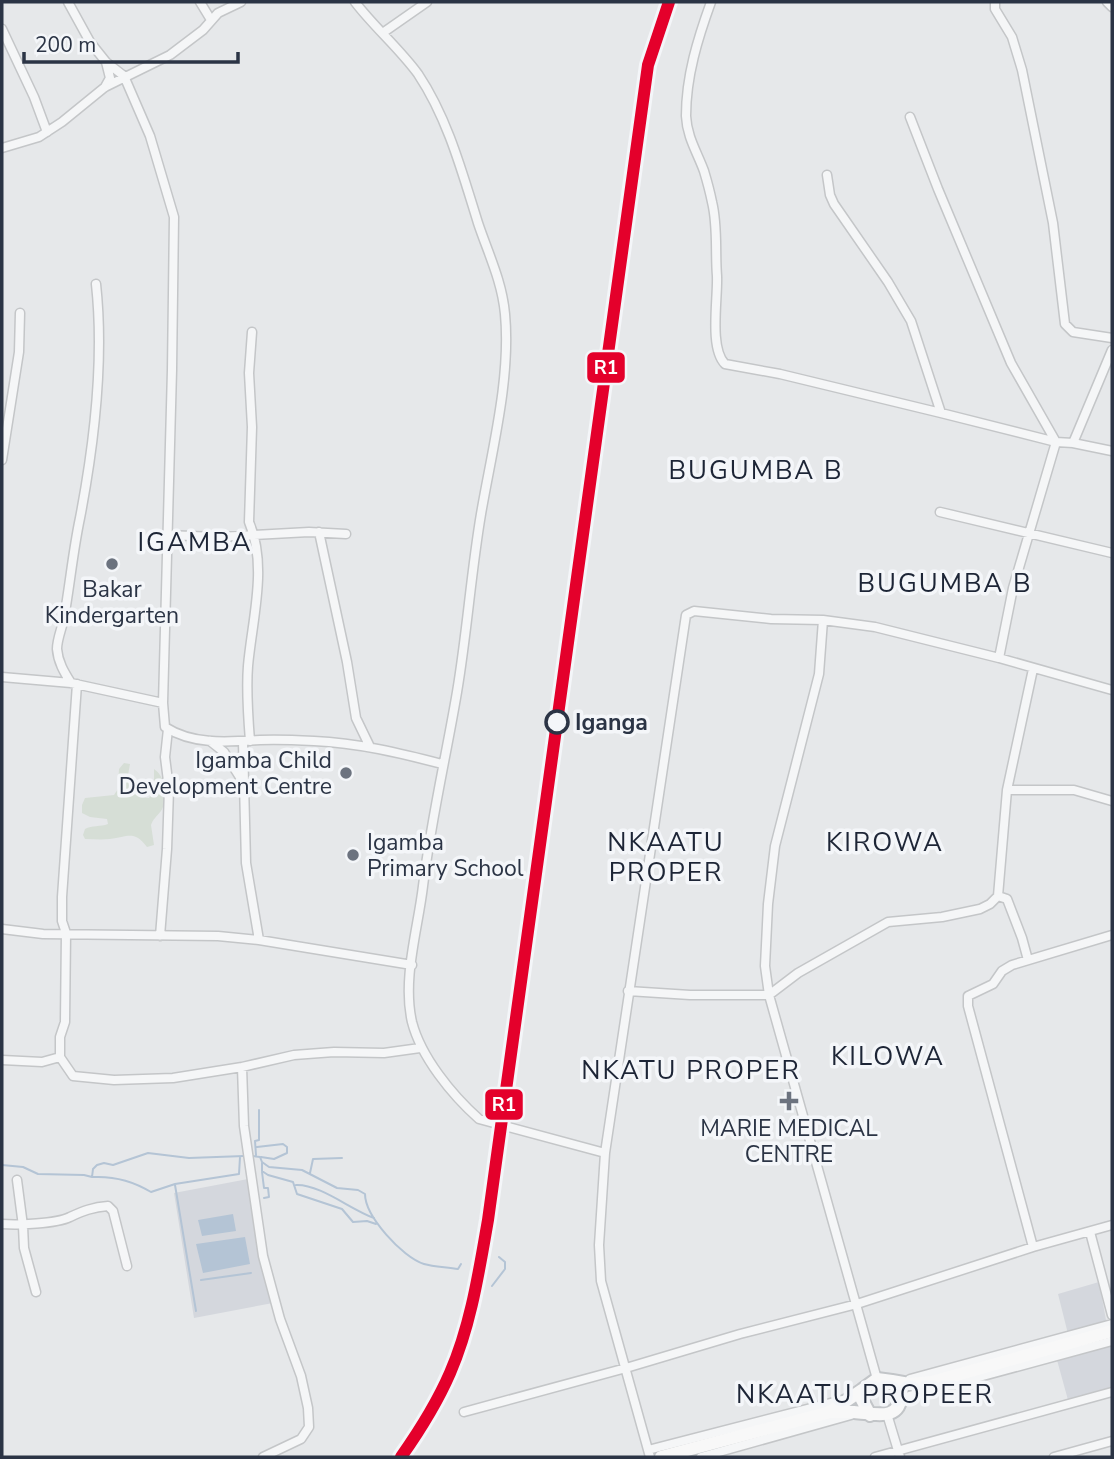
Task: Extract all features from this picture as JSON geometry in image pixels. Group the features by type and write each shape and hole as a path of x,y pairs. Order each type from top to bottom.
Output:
{"main road":[{"path":"662,1457 830,1412 877,1379 932,1382 1112,1331"},
{"path":"896,1381 905,1400"},
{"path":"830,1412 887,1414 932,1382"},
{"path":"858,1394 866,1414"}],"street":[{"path":"68,2 81,28 106,62 124,76 150,136 174,217 173,370 163,703 165,727 177,735 210,741 316,741 370,747 442,764"},
{"path":"200,2 211,20"},
{"path":"2,148 29,142 47,132 106,87 170,55 203,30 218,13 241,2"},
{"path":"355,2 418,74 433,99 464,172 479,225 499,276 505,311 508,358 474,555 461,669 430,830 412,965 409,998 412,1020 420,1048 464,1106 479,1118 605,1153"},
{"path":"384,32 427,2"},
{"path":"711,2 699,34 692,65 686,117 690,143 703,168 713,205 718,296 716,349 719,358 725,364 780,374 1056,442 1112,451"},
{"path":"995,2 995,9 1012,37 1025,82 1053,223 1065,324 1073,332 1112,338"},
{"path":"1107,2 1112,7"},
{"path":"2,29 47,132"},
{"path":"106,62 110,78 106,87"},
{"path":"910,117 1011,363 1056,442 1013,588 999,658"},
{"path":"827,175 834,204 888,282 911,321 941,413"},
{"path":"96,284 98,307 95,418 64,620 57,648 61,667 74,684 67,860 62,897 62,920 66,933 65,1022 60,1037 60,1057 73,1076 114,1080 173,1078 294,1055 397,1052 420,1048"},
{"path":"2,460 19,352 20,313"},
{"path":"252,332 249,373 252,427 249,522 255,536 258,567 247,690 245,787 246,863 258,940"},
{"path":"1073,443 1112,350"},
{"path":"940,512 1112,553"},
{"path":"166,535 255,536 319,532 346,534"},
{"path":"319,532 356,718 370,747"},
{"path":"858,1394 649,1454 601,1281 599,1245 605,1153 686,615 694,611 874,626 1112,690"},
{"path":"823,620 819,674 775,846 768,904 765,966 769,995 877,1379"},
{"path":"628,990 690,995 769,995 798,972 888,922 942,917 990,904 998,897 1007,790 1033,669"},
{"path":"2,677 49,679 163,703"},
{"path":"160,936 167,849 169,789 165,757 168,729"},
{"path":"210,741 224,752 245,787"},
{"path":"1007,790 1074,790 1112,801"},
{"path":"998,897 1007,899 1028,960"},
{"path":"2,929 43,934 218,936 412,965"},
{"path":"1033,1247 992,1099 968,1006 968,996 993,984 1002,971 1028,960 1112,935"},
{"path":"2,1060 42,1062 60,1057"},
{"path":"242,1067 244,1126 263,1256 280,1319 301,1376 309,1427 301,1439 263,1457"},
{"path":"17,1180 24,1248 36,1292"},
{"path":"2,1224 23,1226 69,1218 77,1212 108,1206 113,1211 127,1266"},
{"path":"464,1412 857,1304 1033,1247 1112,1225"},
{"path":"1090,1232 1112,1315"},
{"path":"896,1381 1112,1324"},
{"path":"905,1400 1112,1341"},
{"path":"875,1457 899,1454 1112,1392"},
{"path":"701,1457 866,1414"},
{"path":"887,1414 899,1454"},
{"path":"1054,1457 1112,1441"}],"shaded area":[{"path":"124,763 130,764 128,775 137,783 135,790 139,797 149,798 154,790 154,769 164,783 163,806 151,825 154,845 147,847 134,836 85,839 83,835 85,829 108,824 107,819 82,813 85,798 114,795 118,789 119,769"},
{"path":"248,1179 260,1254 273,1303 194,1318 174,1193"},
{"path":"1099,1282 1106,1320 1104,1323 1068,1334 1058,1294"},
{"path":"1112,1344 1112,1388 1068,1400 1057,1360"}],"water":[{"path":"233,1214 236,1231 202,1236 198,1220"},
{"path":"245,1237 250,1264 203,1273 196,1244"}],"waterway":[{"path":"256,1155 259,1110"},
{"path":"257,1147 283,1144 287,1147 287,1153 274,1159 261,1157"},
{"path":"2,1165 23,1167 38,1174 92,1177 93,1169 97,1165 113,1165 148,1153 189,1158 244,1156"},
{"path":"253,1156 260,1157 269,1167 302,1170 337,1188 358,1190 365,1194 371,1213 386,1235 415,1260 428,1265 458,1269 461,1264"},
{"path":"93,1177 123,1180 151,1192 175,1184 239,1174 240,1157"},
{"path":"310,1173 313,1159 342,1158"},
{"path":"262,1163 262,1171 268,1175 293,1182 297,1194 342,1209 353,1222 367,1221 376,1224"},
{"path":"262,1172 264,1188 268,1188 269,1197 264,1198"},
{"path":"175,1185 196,1311"},
{"path":"296,1185 325,1193 374,1218"},
{"path":"492,1286 505,1269 505,1262 499,1257"},
{"path":"201,1280 251,1273"}],"transit line":[{"name":"R1","path":"401,1457 428,1416 450,1373 469,1317 481,1259 648,65 669,2"}],"place":[{"name":"Bakar Kindergarten","path":"112,564"},
{"name":"Iganga","path":"557,722"},
{"name":"Igamba Child Development Centre","path":"346,773"},
{"name":"Igamba Primary School","path":"353,855"},
{"name":"MARIE MEDICAL CENTRE","path":"789,1101"}],"district":[{"name":"BUGUMBA B","path":"756,470"},
{"name":"IGAMBA","path":"195,542"},
{"name":"BUGUMBA B","path":"945,583"},
{"name":"KIROWA","path":"885,842"},
{"name":"NKAATU PROPER","path":"666,857"},
{"name":"KILOWA","path":"888,1056"},
{"name":"NKATU PROPER","path":"691,1070"},
{"name":"NKAATU PROPEER","path":"865,1394"}]}
